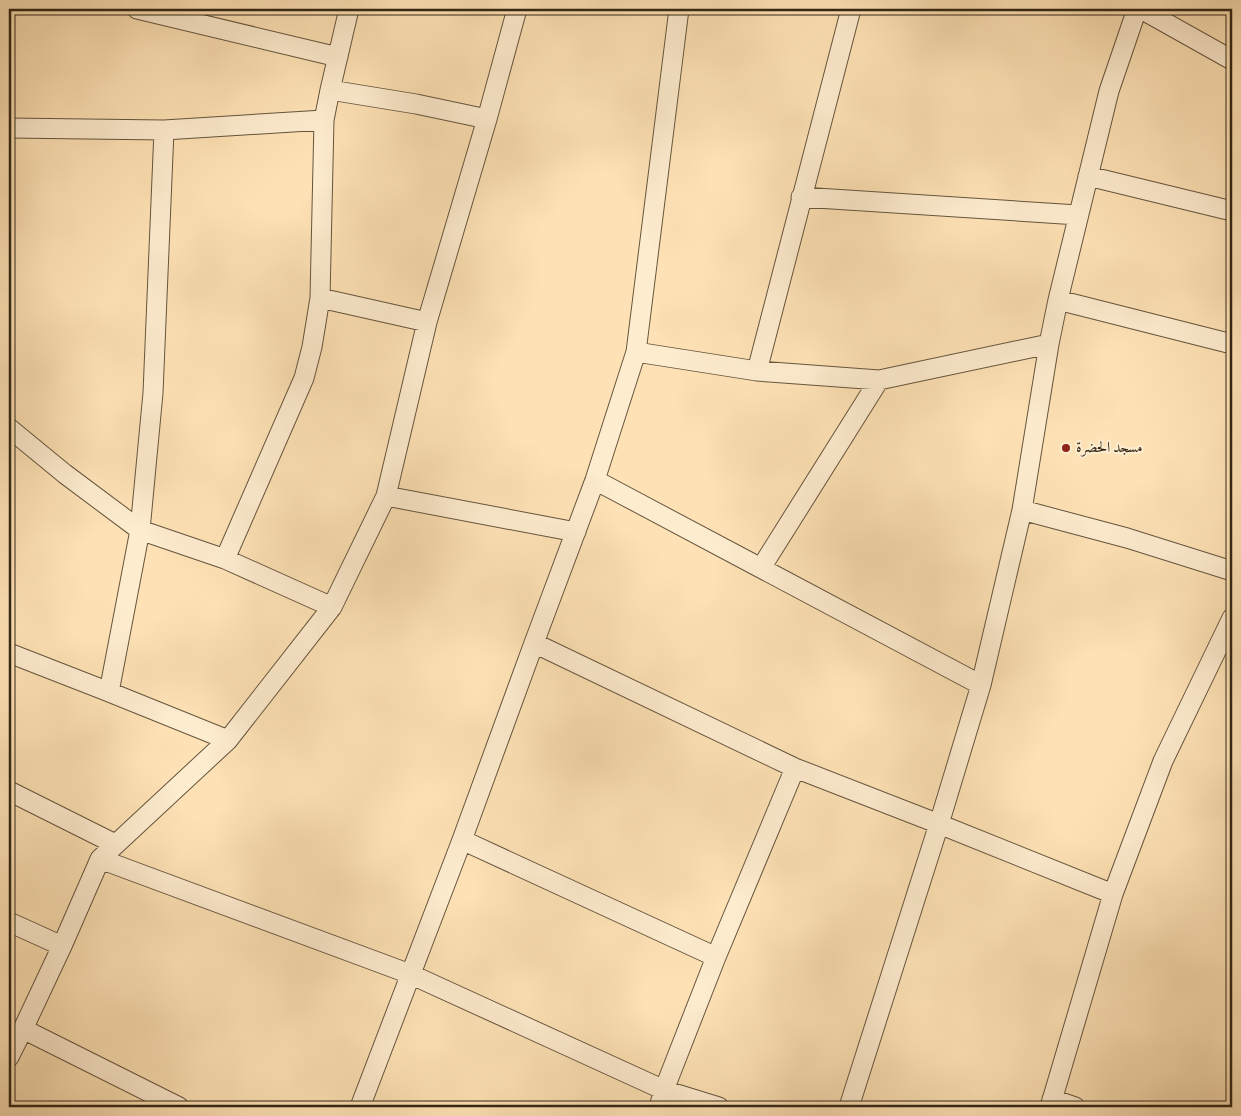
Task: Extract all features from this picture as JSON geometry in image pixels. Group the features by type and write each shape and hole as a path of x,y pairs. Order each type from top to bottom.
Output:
{"street":[{"path":"137,9 338,57"},
{"path":"226,559 304,378 312,347 320,298 324,120 349,9"},
{"path":"9,1057 62,946 100,859 228,740 332,608 386,496 427,322 487,119 517,9"},
{"path":"360,1107 462,840 576,532 595,480 636,352 679,9"},
{"path":"757,371 851,9"},
{"path":"849,1107 981,685 1022,510 1058,300 1109,91 1139,9 1232,60"},
{"path":"330,90 416,104 487,119"},
{"path":"9,128 164,130 324,120"},
{"path":"109,692 140,530 153,393 164,130"},
{"path":"1088,176 1232,210"},
{"path":"802,197 1078,215"},
{"path":"320,298 427,322"},
{"path":"1058,300 1232,344"},
{"path":"636,352 757,371 880,380 1049,344"},
{"path":"760,568 880,380"},
{"path":"9,428 65,474 140,530 226,559 332,608"},
{"path":"595,480 981,685"},
{"path":"386,496 576,532"},
{"path":"1022,510 1128,538 1232,571"},
{"path":"1075,1107 1051,1103 1113,894 1163,761 1232,618"},
{"path":"534,642 795,768 1113,894"},
{"path":"9,653 228,740"},
{"path":"661,1099 716,957 795,768"},
{"path":"9,791 115,844"},
{"path":"462,840 716,957"},
{"path":"100,859 410,974 661,1099 719,1107"},
{"path":"9,922 62,946"},
{"path":"23,1029 179,1107"}],"place":[{"name":"مسجد الحضرة","path":"1066,448"}]}
